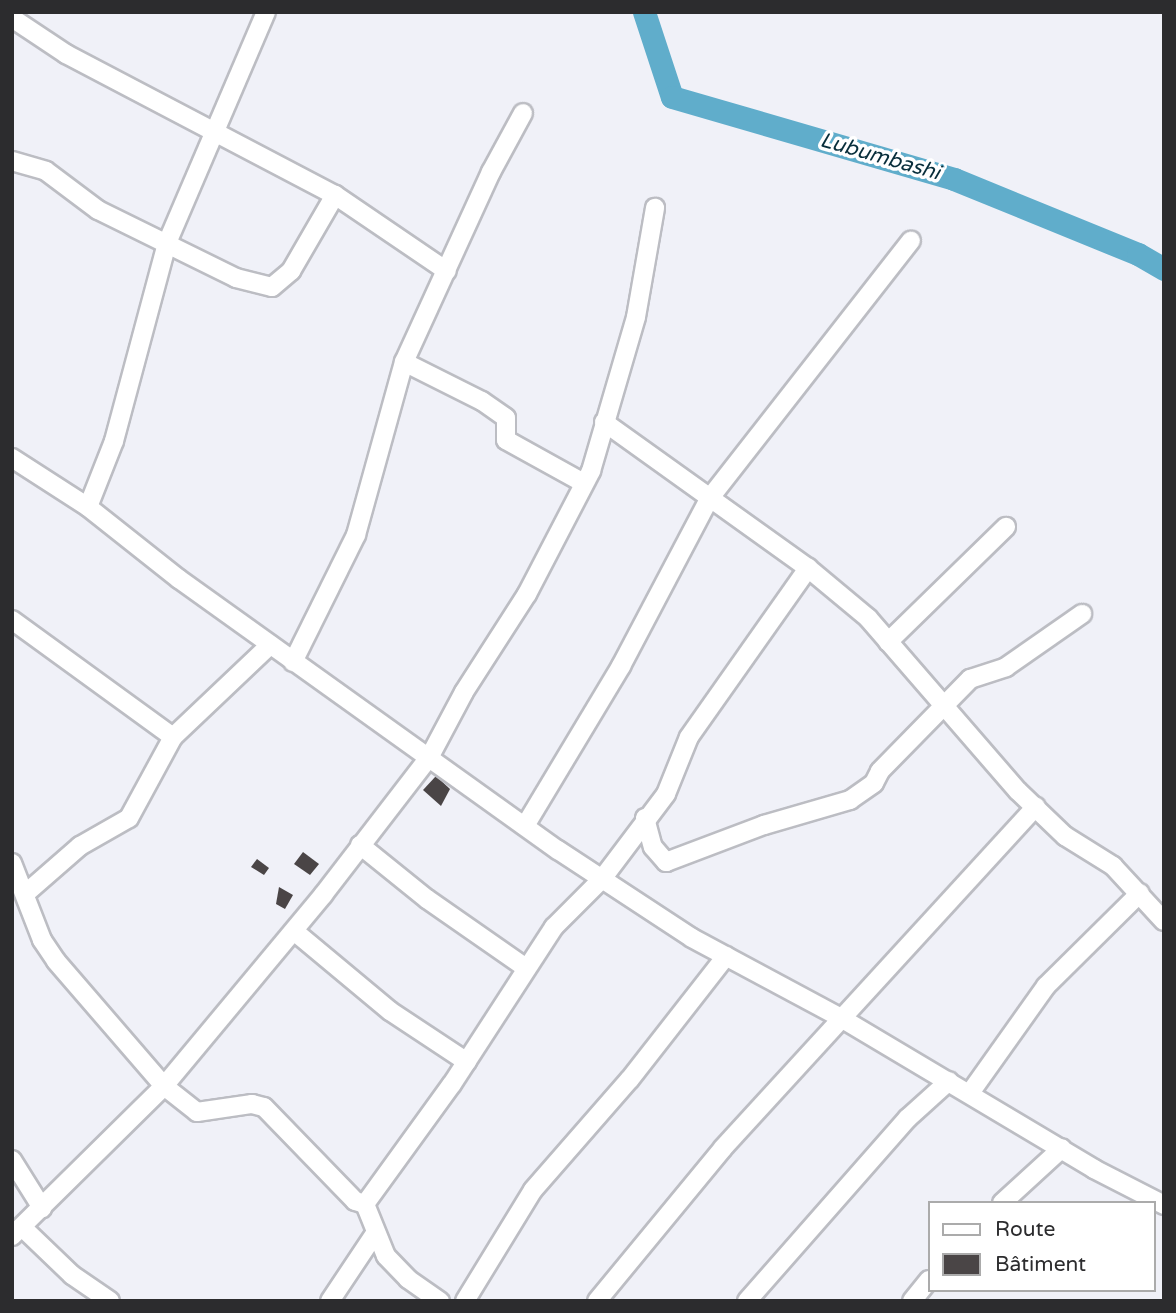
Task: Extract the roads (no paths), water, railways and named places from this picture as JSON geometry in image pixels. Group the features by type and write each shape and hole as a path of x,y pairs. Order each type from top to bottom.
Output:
{"street":[{"path":"88,508 114,441 167,243 218,132 266,12"},
{"path":"12,18 66,54 335,195 447,271"},
{"path":"293,662 356,535 404,362 491,172 523,113"},
{"path":"12,161 46,171 90,205 236,278 272,287 291,271 335,195"},
{"path":"110,1301 17,1231 164,1086 294,931 430,756 464,692 527,594 584,483 636,317 655,208"},
{"path":"525,826 621,666 709,499 911,240"},
{"path":"404,362 482,401 506,418 506,440 584,483"},
{"path":"604,422 808,568 868,618 944,708 1036,807 1065,836 1113,866 1164,921"},
{"path":"12,458 88,508 293,662 602,879 726,956 842,1018 1062,1149 1164,1205"},
{"path":"888,642 1006,527"},
{"path":"365,1204 467,1062 554,927 602,879 666,793 689,737 808,568"},
{"path":"645,818 653,847 666,862 764,825 850,800 874,783 880,771 970,679 1006,667 1082,614"},
{"path":"12,620 173,737"},
{"path":"25,894 80,846 129,818 173,737 270,645"},
{"path":"597,1301 723,1148 1036,807"},
{"path":"360,845 427,899 526,968"},
{"path":"12,863 42,940 56,961 164,1086 197,1112 252,1104 264,1107 355,1201 365,1204"},
{"path":"970,1093 1046,986 1140,893"},
{"path":"294,931 390,1011 467,1062"},
{"path":"465,1301 533,1190 630,1079 726,956"},
{"path":"747,1301 908,1118 949,1082"},
{"path":"1004,1201 1062,1149"},
{"path":"12,1160 42,1208"},
{"path":"365,1204 374,1235 386,1256 408,1279 440,1301"},
{"path":"330,1301 374,1235"},
{"path":"912,1301 928,1281"}],"waterway":[{"name":"Lubumbashi","path":"644,12 672,97 954,179 1138,254 1164,269"}]}
